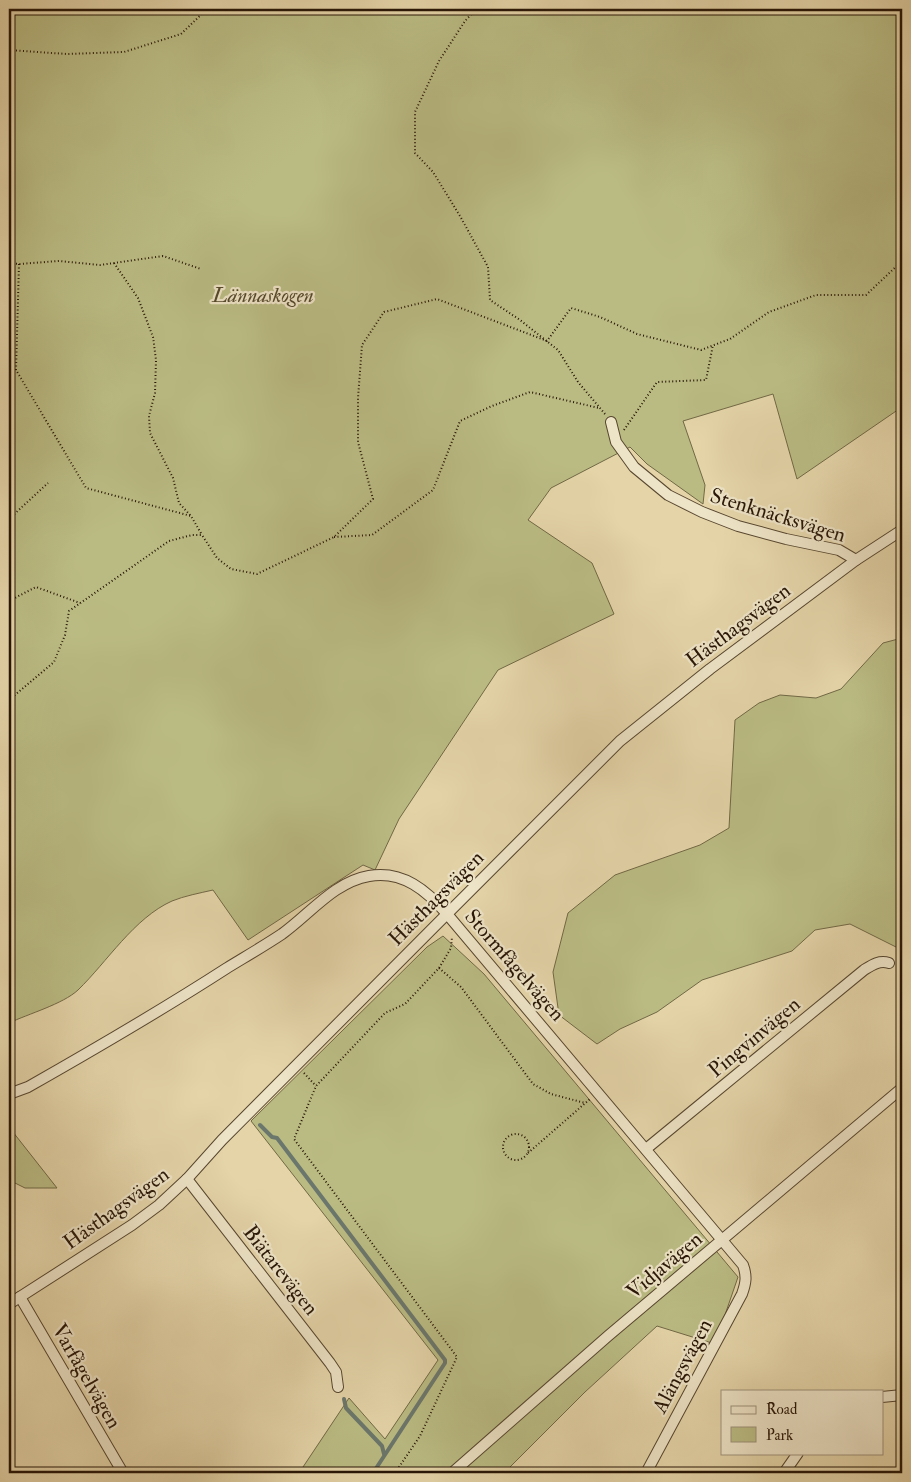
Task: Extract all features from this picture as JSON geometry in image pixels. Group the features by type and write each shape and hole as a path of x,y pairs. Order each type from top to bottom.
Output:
{"street":[{"name":"Stenknäcksvägen","path":"611,422 616,442 634,467 668,495 688,506 738,526 786,539 839,550 856,560"},
{"name":"Hästhagsvägen","path":"9,1304 132,1225 159,1205 620,742 710,669 856,560 902,530"},
{"name":"Stormfågelvägen","path":"9,1094 28,1087 210,979 282,933 342,886 354,880 370,876 384,875 400,878 424,890 447,914 740,1260 746,1274"},
{"name":"Pingvinvägen","path":"646,1149 864,970 882,961 889,963"},
{"name":"Vidjavägen","path":"452,1473 608,1336 902,1088"},
{"name":"Biätarevägen","path":"187,1179 330,1363 336,1372 338,1387"},
{"name":"Alängsvägen","path":"646,1473 742,1294 746,1283 746,1274"},
{"name":"Varfågelvägen","path":"20,1297 123,1473"},
{"path":"884,1397 902,1394"},
{"path":"784,1473 797,1454"}],"path":[{"path":"9,50 67,54 124,52 181,34 207,9"},
{"path":"476,9 465,21 439,61 415,112 415,153 433,172 488,267 490,300 558,350 578,382 611,422"},
{"path":"9,263 60,261 100,265 163,256 201,269"},
{"path":"547,341 571,308 600,317 637,334 701,350 730,339 769,312 816,295 866,295 902,261"},
{"path":"114,263 138,298 153,336 156,360 155,393 149,416 150,434 173,478 179,503 191,516 217,558 231,569 257,574 334,537 373,499 358,442 358,398 362,345 384,312 437,299 481,314 547,341"},
{"path":"19,264 16,370 86,488 191,516"},
{"path":"616,442 657,382 706,380 713,345"},
{"path":"9,372 16,370"},
{"path":"334,537 372,535 433,490 460,421 492,406 530,392 601,409"},
{"path":"9,519 48,483"},
{"path":"9,700 54,662 65,635 69,610 169,541 192,535 202,535"},
{"path":"9,601 36,587 80,603"},
{"path":"395,1473 420,1436 457,1357 294,1139 316,1086 385,1013 405,1004 439,968 452,948 452,932"},
{"path":"439,968 461,987 533,1084 552,1094 585,1103"},
{"path":"297,1066 316,1086"},
{"path":"528,1153 530,1144 522,1134 513,1134 505,1139 504,1151 509,1158 518,1160 526,1156 593,1096"}],"green space":[{"name":"Lännaskogen","path":"9,9 902,9 902,407 797,479 773,394 683,421 705,485 703,504 647,464 630,447 551,488 528,520 592,563 614,614 498,670 399,819 375,870 363,865 248,940 213,890 172,901 145,918 133,929 89,979 72,995 9,1023"},
{"path":"902,638 902,950 850,924 815,930 792,951 702,980 657,1012 620,1029 597,1044 559,1015 553,972 568,913 615,875 700,845 729,828 735,720 759,703 780,695 816,698 841,689 883,643"},
{"path":"443,936 484,974 738,1277 715,1344 657,1326 585,1392 504,1473 299,1473 349,1398 385,1439 438,1360 251,1121 427,947"},
{"path":"9,1127 57,1188 25,1188 9,1180"}],"waterway":[{"path":"260,1125 272,1137 277,1138 445,1360 445,1363 373,1473"},
{"path":"344,1399 346,1408 382,1446 384,1454"}]}
